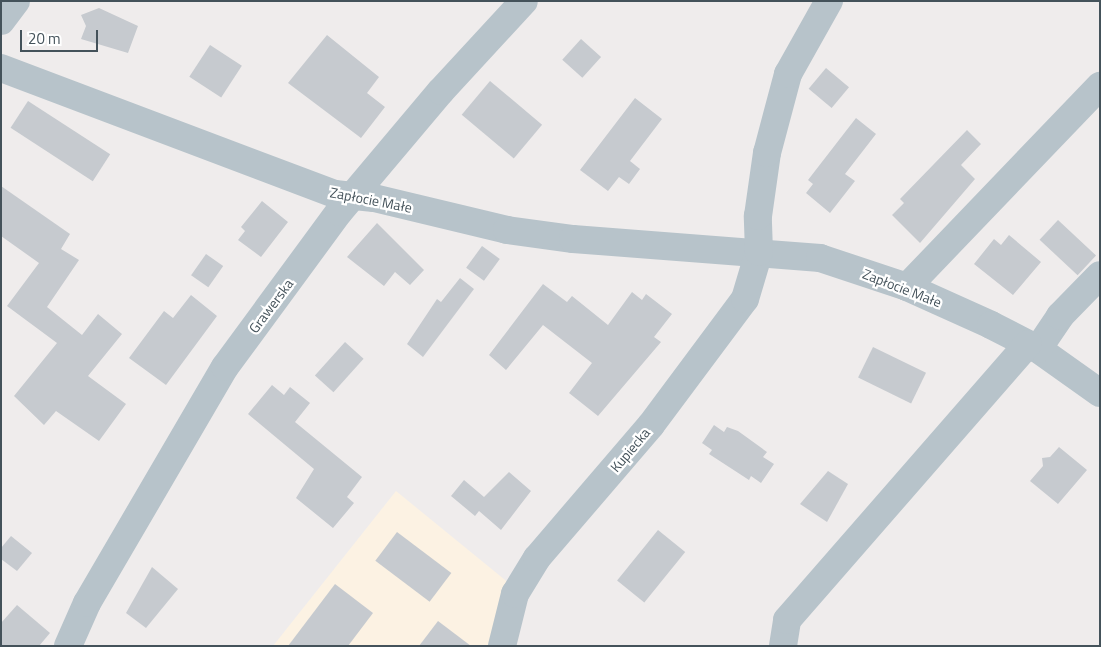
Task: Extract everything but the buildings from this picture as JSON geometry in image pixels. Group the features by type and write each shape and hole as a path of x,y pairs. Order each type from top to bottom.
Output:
{"street":[{"path":"1,21 16,1"},
{"name":"Grawerska","path":"68,646 202,401 354,197 441,91 524,1"},
{"path":"759,252 758,216 767,153 788,74 829,1"},
{"name":"Zapłocie Małe","path":"1,68 320,189 354,197 526,233 820,258 907,287 1033,347 1100,393"},
{"path":"907,287 1100,86"},
{"name":"Kupiecka","path":"502,646 515,594 527,574 731,323 754,280 759,252"},
{"path":"783,646 787,620 1060,316 1100,275"}],"shaded area":[{"path":"396,491 510,584 495,646 273,646"}]}
